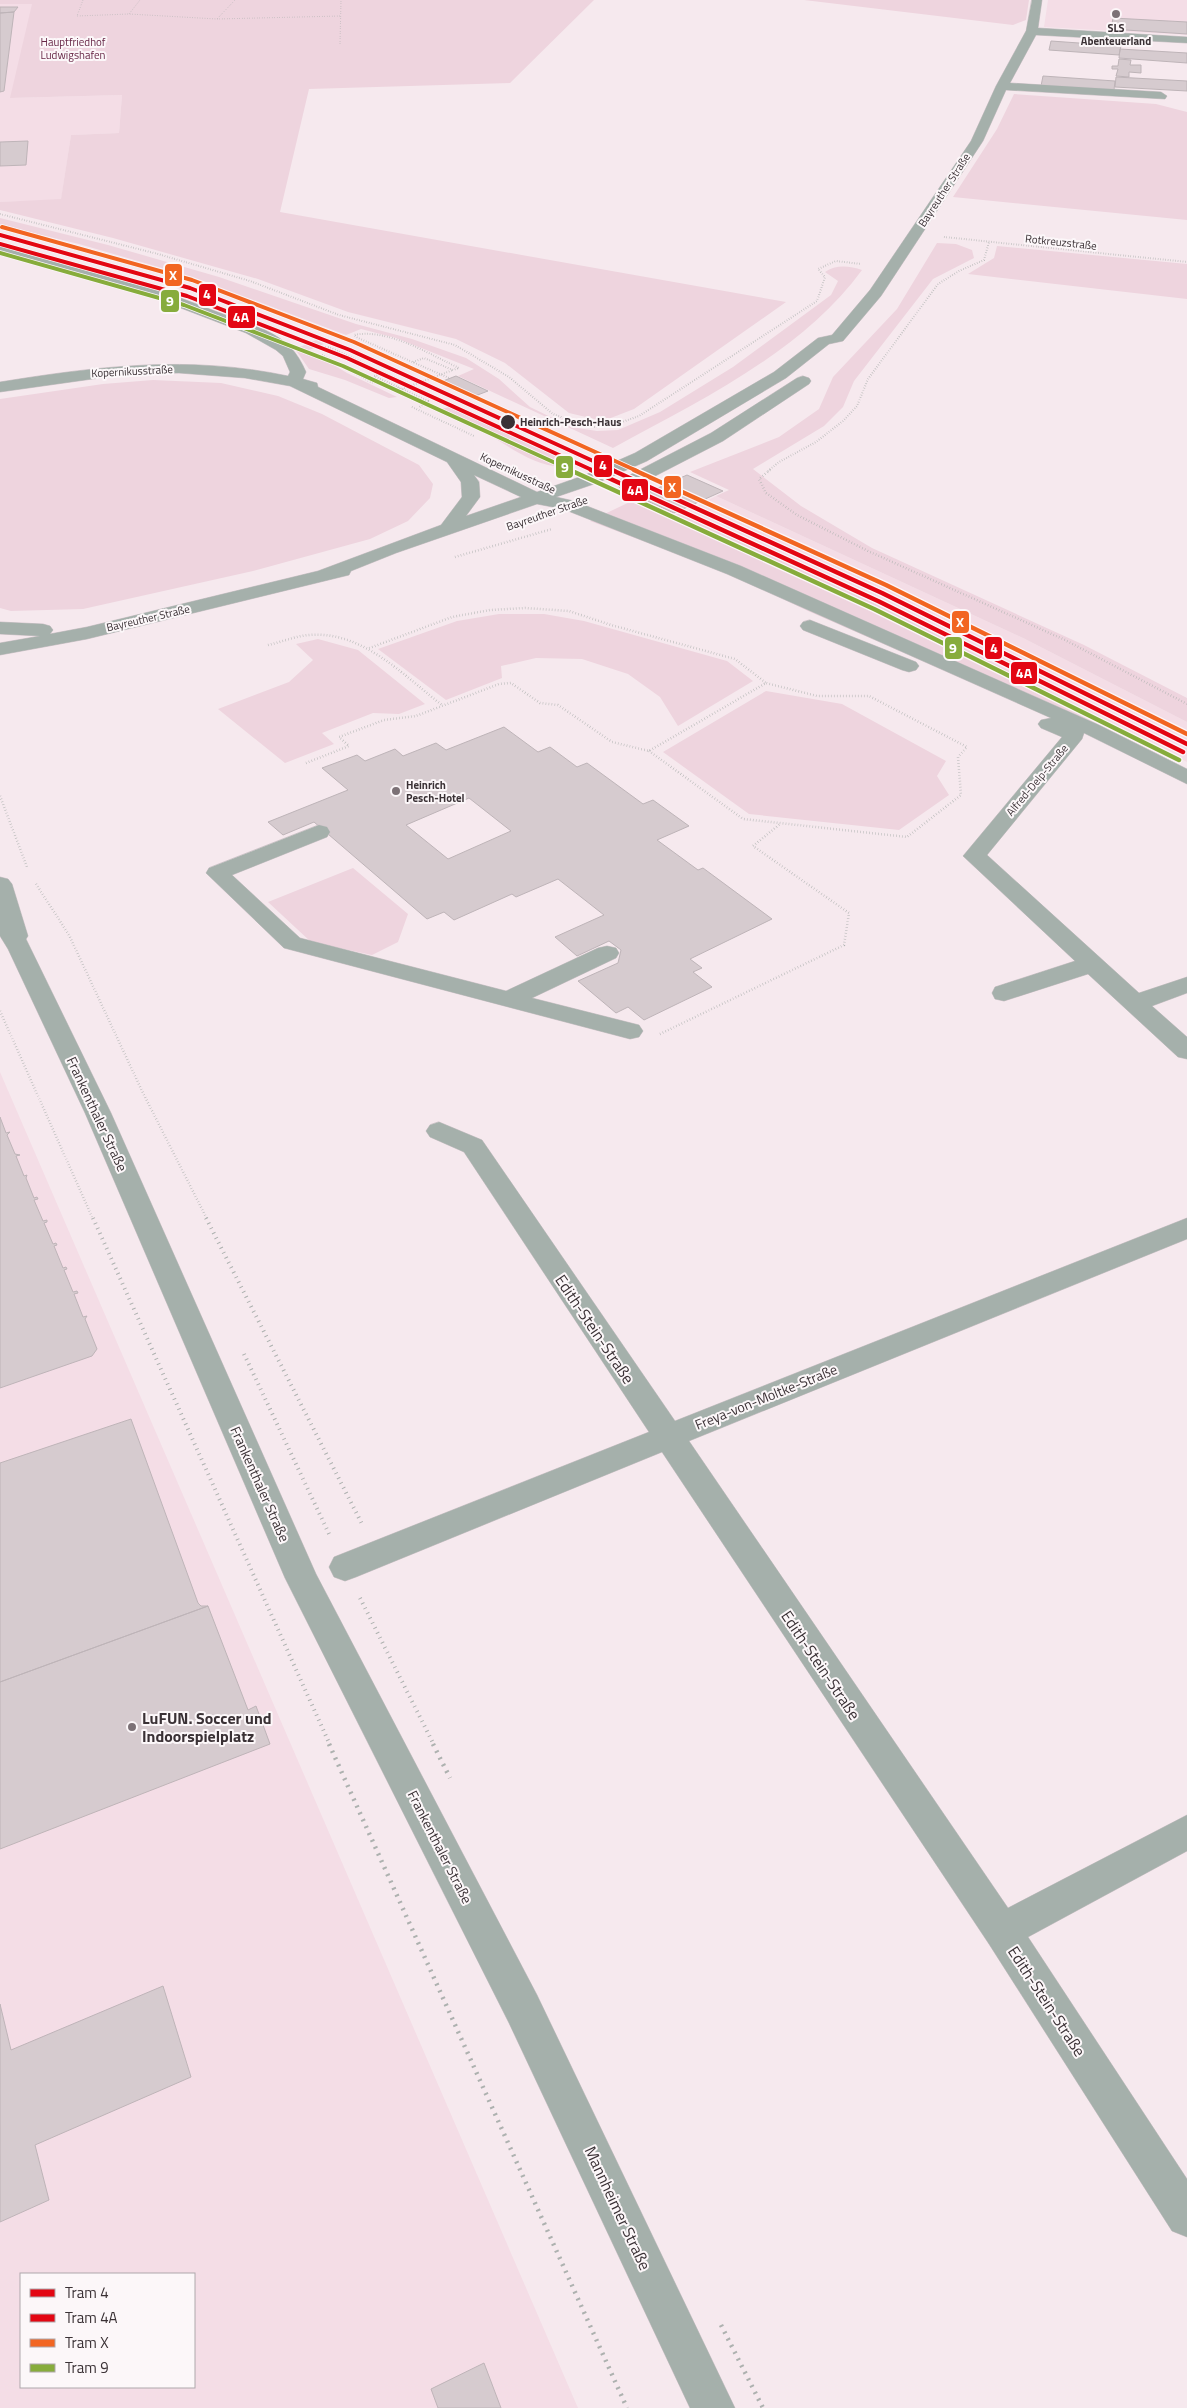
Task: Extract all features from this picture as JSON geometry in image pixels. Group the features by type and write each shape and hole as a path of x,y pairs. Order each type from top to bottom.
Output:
{"street":[{"name":"Bayreuther Straße","path":"534,518 595,477 641,457 745,397 780,375 824,341 838,338 876,293 977,140 1002,86 1032,31 1037,0"},
{"path":"1032,31 1187,40"},
{"path":"1002,86 1161,96"},
{"path":"0,248 118,281 195,306 244,326 274,340 289,353 298,372 294,382"},
{"name":"Bayreuther Straße","path":"615,489 666,466 734,429 804,381 842,344 838,338"},
{"name":"Kopernikusstraße","path":"0,387 93,373 156,368 205,369 324,388 531,477 563,498 952,665 1092,729 1187,778"},
{"name":"Kopernikusstraße","path":"294,382 536,498"},
{"path":"448,528 471,497 470,482 452,457"},
{"name":"Bayreuther Straße","path":"325,575 448,528 536,498 595,496"},
{"name":"Bayreuther Straße","path":"0,649 87,633 325,575 404,558 517,524"},
{"name":"Alfred-Delp-Straße","path":"810,626 1075,735 974,856 1187,1051"},
{"path":"0,628 87,633"},
{"name":"Bayreuther Straße","path":"0,662 87,633"},
{"path":"319,832 218,873 292,943 630,1031"},
{"name":"Frankenthaler Straße","path":"0,884 20,949"},
{"name":"Frankenthaler Straße","path":"0,918 20,949 98,1113 301,1578 523,2009"},
{"path":"509,1000 607,953"},
{"path":"1004,993 1092,964"},
{"path":"1135,1003 1187,985"},
{"name":"Edith-Stein-Straße","path":"439,1131 473,1146 667,1437 1002,1931 1187,2216"},
{"name":"Freya-von-Moltke-Straße","path":"345,1567 1187,1228"},
{"path":"1002,1931 1187,1832"},
{"name":"Mannheimer Straße","path":"523,2009 714,2408"}],"path":[{"path":"83,0 77,16 129,14 217,18 341,16"},
{"path":"129,14 140,0"},
{"path":"217,18 235,0"},
{"path":"340,44 341,0"},
{"path":"0,214 232,275 339,315 455,345 508,377 553,414 593,427 611,426 639,416 817,301 825,277 818,269 836,261 866,264"},
{"name":"Rotkreuzstraße","path":"942,237 1187,262"},
{"path":"989,242 984,260 959,271 938,284 868,379 857,406 843,421 816,442 779,462 759,479 766,493 797,515 868,551 1065,640 1187,704"},
{"path":"420,390 383,374 329,347 316,349 351,372 391,389 402,389 453,370 460,368 368,332 354,335 413,362 450,378"},
{"path":"413,362 424,358 453,370"},
{"path":"383,374 374,376 428,401 418,408"},
{"path":"306,763 349,746 339,737 384,720 416,716 499,684 511,683 540,703 558,705 612,742 649,751 743,819 907,837 960,795 958,757 967,746 869,696 817,696 766,683 734,659 611,625 569,611 525,608 452,617 367,649"},
{"path":"268,645 310,635 337,636 367,649 443,706"},
{"path":"649,751 766,683"},
{"path":"0,796 30,875"},
{"path":"630,1031 659,1035 844,945 849,914 753,846 780,824"},
{"path":"35,882 69,935 143,1093 367,1535 345,1567"},
{"path":"0,1011 627,2408"}],"shaded area":[{"name":"SLS Abenteuerland","path":"1048,0 1187,0 1187,35 1044,27"},
{"path":"33,3 11,98 122,95 119,133 71,135 61,200 0,202 0,4"},
{"path":"716,496 1025,639 1187,722 1187,762 795,563 685,512"},
{"path":"0,1072 578,2408 0,2408"}],"green space":[{"name":"Hauptfriedhof Ludwigshafen","path":"0,0 594,0 510,83 309,89 280,212 786,302 634,409 603,421 569,413 505,363 456,339 348,312 258,279 113,238 0,210 0,202 61,199 71,135 119,133 122,95 10,98 32,4 0,4"},
{"path":"804,0 1029,0 1026,20 1013,25"},
{"path":"1014,94 1156,104 1187,112 1187,220 953,197 997,129"},
{"path":"0,218 108,245 219,277 356,324 412,339 466,358 499,379 530,407 571,427 597,431 618,430 660,412 733,367 831,295 838,281 825,272 829,269 843,266 862,270 838,299 810,326 780,350 715,392 613,448 458,376 474,369 396,338 361,329 346,335 193,277 79,244 0,225"},
{"path":"937,243 956,244 972,250 974,258 933,279 854,381 843,407 824,426 753,469 801,506 872,548 1084,645 1187,698 1187,722 1025,639 716,496 729,490 690,472 779,437 819,409 833,377 897,309"},
{"path":"997,246 1187,264 1187,299 968,274 994,258"},
{"path":"316,340 324,344 309,350 347,373 397,397 389,398 345,380 309,369 295,349"},
{"path":"153,380 221,383 278,396 322,414 419,465 433,484 430,498 408,521 370,539 253,571 83,609 11,611 0,608 0,399 103,384"},
{"path":"449,407 576,465 562,467 535,461 474,426 438,410"},
{"path":"638,498 674,515 685,512 795,563 1177,756 1171,759 1069,725 808,611 731,574 590,521"},
{"path":"499,614 544,614 584,621 727,661 753,681 678,726 660,697 628,674 582,659 536,658 501,666 502,678 446,700 378,649 457,621"},
{"path":"318,639 358,650 425,704 399,714 373,713 322,733 334,744 285,763 218,709 289,682 313,660 296,644"},
{"path":"766,691 842,704 946,761 937,776 949,795 899,830 749,814 663,752"},
{"path":"353,868 408,914 398,942 372,955 311,942 268,902"}],"building":[{"path":"0,7 18,7 14,12 0,13"},
{"path":"14,12 4,91 0,92 0,13"},
{"path":"1113,18 1187,22 1187,34 1111,29"},
{"path":"1051,41 1121,46 1119,55 1049,50"},
{"path":"1120,49 1187,53 1187,63 1119,58"},
{"path":"1119,59 1131,60 1130,65 1141,65 1141,73 1129,72 1129,77 1116,76 1118,69 1112,69 1112,66 1118,66"},
{"path":"1043,76 1115,81 1114,90 1041,86"},
{"path":"1116,77 1187,81 1187,91 1115,87"},
{"path":"28,141 26,165 0,166 0,142"},
{"path":"456,376 488,391 475,396 443,381"},
{"path":"687,475 723,491 674,513 638,497"},
{"path":"504,727 538,752 550,747 577,767 587,763 643,804 653,800 689,826 657,840 698,870 703,868 772,919 690,959 702,968 693,972 712,987 644,1020 628,1007 616,1013 578,981 618,963 621,950 609,941 577,956 555,937 604,915 558,879 516,897 512,894 454,920 444,912 427,919 314,822 283,835 268,822 348,790 322,768 357,755 365,761 395,749 403,756 436,743 446,750","holes":["469,798 511,831 448,859 406,825"]},
{"path":"0,1117 6,1133 10,1132 7,1135 15,1154 20,1155 16,1156 24,1176 27,1175 26,1178 34,1198 37,1197 38,1199 34,1200 43,1221 47,1220 44,1223 53,1244 56,1243 57,1245 54,1246 63,1268 66,1267 67,1269 64,1270 73,1292 77,1291 78,1293 74,1294 83,1317 87,1316 85,1319 97,1349 92,1356 0,1388"},
{"path":"131,1419 198,1603 201,1606 208,1606 0,1682 0,1463"},
{"name":"LuFUN. Soccer und Indoorspielplatz","path":"208,1606 248,1710 256,1706 270,1744 0,1849 0,1682"},
{"path":"163,1986 191,2077 35,2145 49,2200 0,2222 0,2004 11,2050"},
{"path":"484,2363 501,2408 438,2408 431,2389"}],"tram line":[{"name":"X","path":"2,227 192,280 354,342 886,585 1187,734"},
{"name":"4","path":"0,235 190,288 350,350 882,593 1187,744"},
{"name":"4A","path":"0,244 187,296 347,358 878,601 1183,752"},
{"name":"9","path":"0,253 184,305 343,366 874,609 1179,760"}],"place":[{"name":"SLS Abenteuerland","path":"1116,14"},
{"name":"Heinrich-Pesch-Haus","path":"508,422"},
{"name":"Heinrich Pesch-Hotel","path":"396,791"},
{"name":"LuFUN. Soccer und Indoorspielplatz","path":"132,1727"}]}
